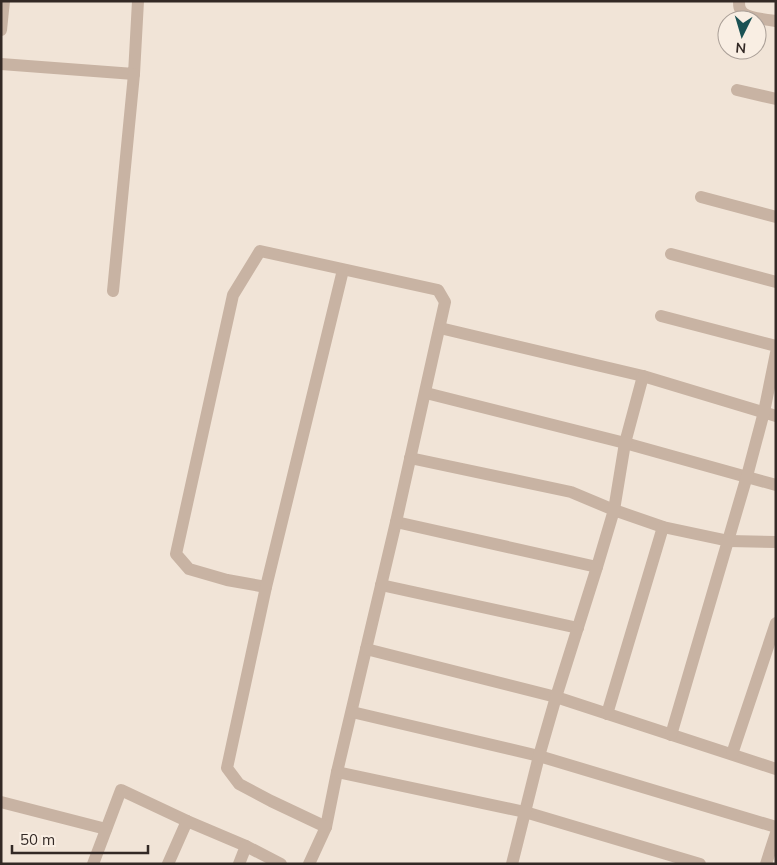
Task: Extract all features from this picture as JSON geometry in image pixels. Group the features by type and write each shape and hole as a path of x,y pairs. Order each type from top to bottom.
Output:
{"street":[{"path":"1,30 4,1"},
{"path":"113,292 134,74 138,1"},
{"path":"740,1 739,7 746,15 776,22"},
{"path":"1,64 134,74"},
{"path":"737,90 776,99"},
{"path":"701,197 776,217"},
{"path":"266,587 227,580 189,569 176,554 233,295 260,251 438,290 446,302 426,393 326,826 309,864"},
{"path":"671,254 776,282"},
{"path":"326,826 239,784 227,768 266,587 343,270"},
{"path":"661,316 776,346"},
{"path":"440,328 643,376 770,414"},
{"path":"671,735 747,476 770,414 776,353"},
{"path":"512,864 556,697 598,567 614,510 625,443 643,376"},
{"path":"426,393 625,443 776,485"},
{"path":"410,458 571,492 614,510 663,527 729,541 776,542"},
{"path":"396,522 598,567"},
{"path":"607,714 663,527"},
{"path":"381,585 578,628"},
{"path":"732,754 776,623"},
{"path":"366,649 556,697 776,768"},
{"path":"352,712 539,756 776,827"},
{"path":"337,772 525,812 700,864"},
{"path":"93,864 122,790 282,864"},
{"path":"1,802 106,829"},
{"path":"168,864 187,821"},
{"path":"766,864 776,834"},
{"path":"239,864 246,846"}]}
